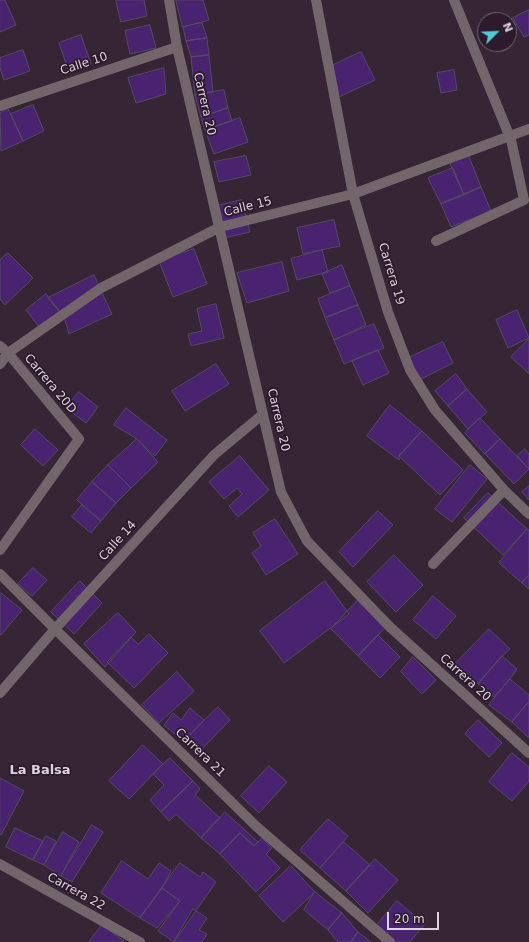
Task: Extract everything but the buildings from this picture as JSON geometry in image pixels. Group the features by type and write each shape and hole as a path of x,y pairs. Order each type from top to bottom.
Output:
{"street":[{"name":"Carrera 20","path":"169,0 177,48 281,492 307,541 390,628 529,753"},
{"name":"Carrera 19","path":"316,0 353,194 388,312 410,370 435,410 504,490 529,514"},
{"path":"436,241 524,200 510,135 454,0"},
{"name":"Calle 10","path":"0,106 177,48"},
{"name":"Calle 15","path":"0,364 8,353 101,288 220,227 353,194 529,128"},
{"name":"Carrera 20D","path":"0,346 8,353 79,439 0,550"},
{"name":"Calle 14","path":"0,693 55,630 214,455 263,414"},
{"path":"433,564 504,490"},
{"name":"Carrera 21","path":"0,574 55,630 257,827 390,942"},
{"name":"Carrera 22","path":"0,864 140,942"}],"district":[{"name":"La Balsa","path":"40,771"}]}
